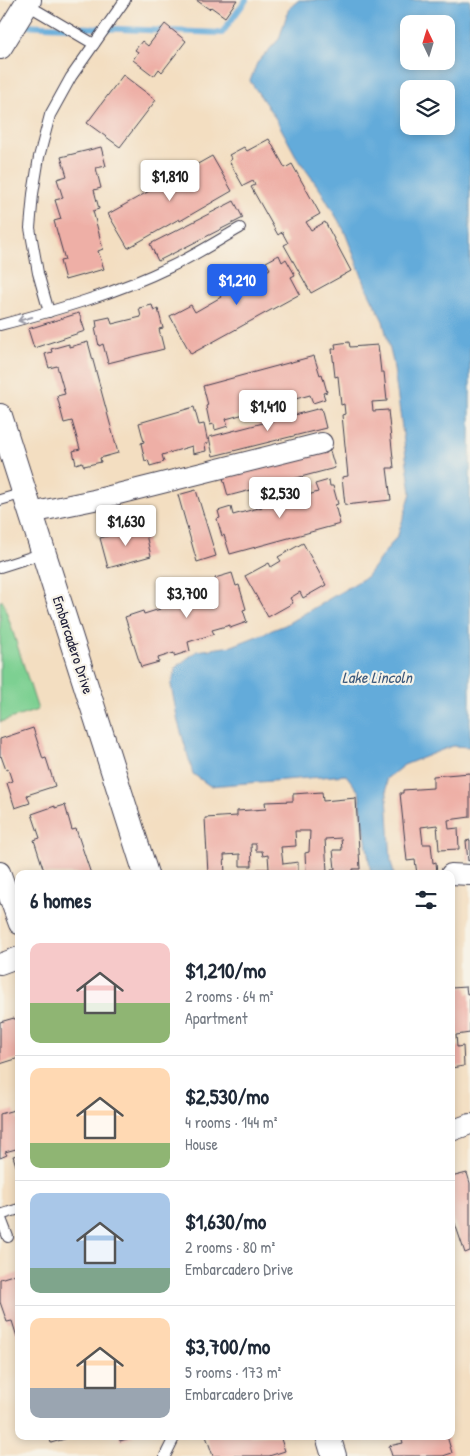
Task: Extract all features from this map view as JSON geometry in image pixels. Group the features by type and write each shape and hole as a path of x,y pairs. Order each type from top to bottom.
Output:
{"street":[{"path":"0,48 27,2"},
{"name":"Embarcadero Drive","path":"0,416 145,870"},
{"path":"28,503 94,500 322,443"},
{"path":"0,872 15,913"},
{"path":"455,874 470,875"},
{"path":"455,1130 470,1124"},
{"path":"329,1440 334,1456"}],"lane":[{"path":"49,312 32,246 30,228 39,158 50,115 71,78 125,0"},
{"path":"27,2 94,44"},
{"path":"0,325 49,312 110,291 170,267 240,228"},
{"path":"0,500 28,503"},
{"path":"0,567 44,553"},
{"path":"8,1237 0,1216 15,1210"},
{"path":"165,1456 173,1440"}],"green space":[{"path":"0,601 3,601 38,710 0,722"}],"water":[{"name":"Lake Lincoln","path":"299,0 470,0 470,747 452,746 404,765 386,779 393,870 370,870 359,792 346,775 210,786 193,774 178,722 171,685 176,667 197,651 232,646 285,625 366,577 398,535 411,493 393,362 383,321 367,289 344,230 321,191 296,156 276,119 250,81 257,63 279,39 289,8"}],"building":[{"path":"196,0 237,0 225,17 211,7 209,9"},
{"path":"165,24 186,41 162,72 159,69 154,76 133,60 138,52 135,50 142,41 148,46"},
{"path":"123,75 156,100 120,147 87,123"},
{"path":"269,139 285,168 292,164 320,214 306,222 311,230 325,222 351,271 311,293 284,245 288,243 282,232 278,235 251,187 255,185 253,181 243,186 229,161 232,159 229,155 244,147 247,151"},
{"path":"101,147 106,166 96,168 101,188 94,190 99,209 93,211 103,249 98,251 104,269 65,280 60,261 65,260 54,221 61,219 55,200 63,198 57,179 67,176 61,157"},
{"path":"212,156 232,191 128,248 108,214"},
{"path":"234,201 243,218 158,261 150,244"},
{"path":"279,255 282,262 286,259 295,275 291,277 300,294 191,354 170,316 191,305 195,312 221,297 216,290 241,277 245,283 270,269 266,262"},
{"path":"152,305 154,311 158,309 163,328 159,329 164,349 108,363 103,344 99,346 95,328 97,327 96,320 110,317 112,324 141,317 139,308"},
{"path":"79,313 85,331 34,348 28,329"},
{"path":"88,342 118,453 100,458 101,462 84,466 82,462 76,464 73,451 80,449 72,421 64,423 57,396 65,394 57,366 49,368 45,354 52,352 51,349 69,344 69,347"},
{"path":"349,342 350,347 378,345 381,372 384,372 387,401 372,402 373,411 388,410 394,468 387,468 391,500 345,505 342,477 348,476 342,415 345,414 344,404 341,405 338,376 335,377 332,349 336,349 335,344"},
{"path":"314,356 327,392 323,393 325,399 313,403 310,395 281,403 283,411 257,418 255,411 226,419 228,426 215,430 214,424 210,425 206,406 208,405 203,386"},
{"path":"194,407 199,425 204,424 208,443 205,444 206,451 193,454 192,446 162,455 164,462 150,466 148,460 145,461 141,443 144,442 139,423"},
{"path":"321,408 326,428 213,456 209,437"},
{"path":"330,451 335,468 228,496 223,478"},
{"path":"329,480 330,486 333,486 338,504 335,505 340,524 230,554 217,519 220,518 218,511 231,507 233,515 262,507 260,499 286,492 288,501 318,492 315,484"},
{"path":"196,490 216,556 197,562 178,495"},
{"path":"144,526 151,556 108,568 100,538 115,534 114,532"},
{"path":"303,543 326,585 303,598 300,592 290,598 293,603 268,617 245,576 269,563 271,567 281,561 278,557"},
{"path":"232,573 236,586 239,585 246,609 243,610 247,622 230,628 230,625 212,630 214,634 188,642 190,651 158,658 159,662 141,667 125,617 143,611 144,614 160,609 159,606 183,598 180,589 197,583 198,587 216,581 215,578"},
{"path":"33,728 43,759 46,758 55,786 27,795 30,803 15,808 7,783 12,781 8,769 6,770 0,757 0,739"},
{"path":"470,773 470,817 448,820 449,829 458,828 459,849 439,850 437,825 421,827 423,844 431,844 433,863 436,862 437,870 416,870 415,860 407,861 400,793 403,793 403,790 433,788 433,776"},
{"path":"322,792 323,801 356,798 360,869 331,870 335,869 333,850 342,850 341,838 325,839 327,870 306,870 305,853 309,852 310,831 295,831 296,846 281,847 283,864 298,862 298,870 257,870 269,869 268,855 263,856 262,851 256,851 256,844 251,844 252,866 240,866 240,854 224,855 225,870 208,870 205,818 237,816 237,811 266,809 265,802 293,801 293,794"},
{"path":"65,805 72,830 76,829 90,870 44,870 34,840 40,838 32,814 55,806 55,808"},
{"path":"470,840 470,860 468,861 466,841"},
{"path":"466,987 467,994 470,993 470,1033 456,1035 457,1047 463,1046 464,1066 455,1067 455,988"},
{"path":"15,1019 15,1059 0,1064 0,1022"},
{"path":"14,1110 15,1112 15,1149 5,1152 7,1155 0,1158 0,1114"},
{"path":"467,1173 470,1183 470,1251 465,1253 455,1224 455,1176"},
{"path":"15,1274 15,1331 12,1321 7,1322 0,1302 0,1279"},
{"path":"50,1440 61,1440 51,1443"},
{"path":"207,1440 281,1440 285,1451 269,1456 213,1456"},
{"path":"402,1440 448,1440 452,1453 443,1456 392,1456 389,1446 403,1443"}],"waterway":[{"path":"19,25 222,33 246,0"}]}
